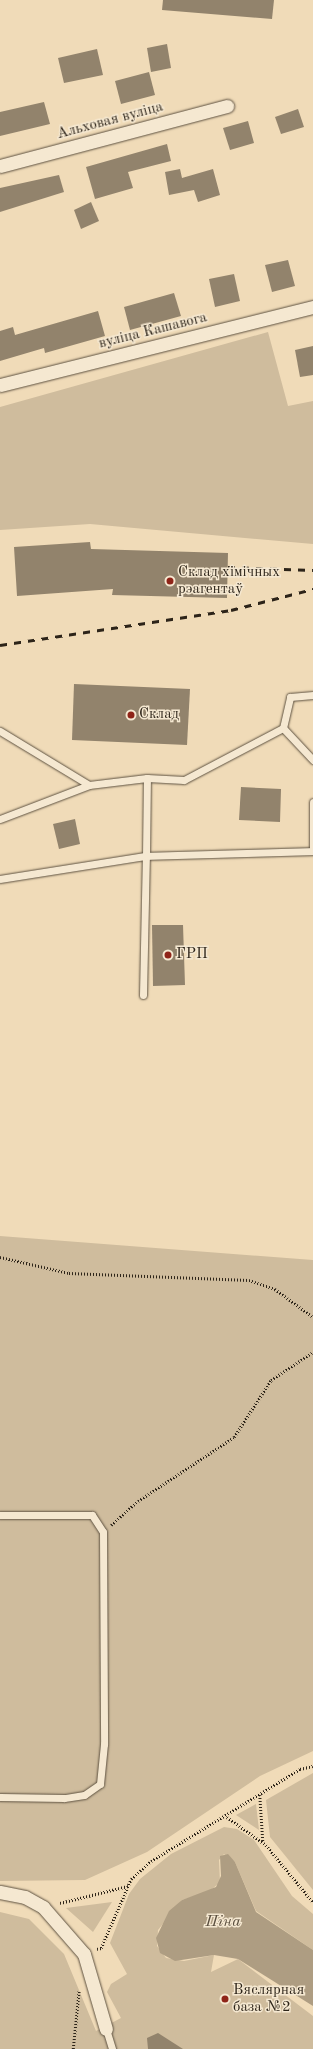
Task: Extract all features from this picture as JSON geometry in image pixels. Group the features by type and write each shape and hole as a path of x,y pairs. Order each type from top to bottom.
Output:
{"street":[{"name":"Альховая вуліца","path":"0,166 227,106"},
{"name":"вуліца Кашавога","path":"0,385 313,308"},
{"path":"0,1892 25,1897 44,1907 84,1954 106,2029"}],"lane":[{"path":"0,819 89,785 147,778 184,780 283,728 290,696 313,696"},
{"path":"283,728 313,760"},
{"path":"0,731 4,737 89,785"},
{"path":"143,996 147,778"},
{"path":"0,879 146,856 313,851 313,802"},
{"path":"0,1515 92,1515 103,1532 104,1744 100,1784 84,1794 64,1798 0,1797"},
{"path":"106,2029 112,2049"}],"path":[{"path":"0,1257 69,1273 248,1280 275,1289 313,1317"},
{"path":"103,1532 138,1501 234,1437 271,1380 313,1352"},
{"path":"84,1954 101,1948 128,1886 151,1861 227,1817 300,1769 313,1766"},
{"path":"260,1795 263,1842"},
{"path":"227,1817 263,1842 313,1902"},
{"path":"44,1907 107,1894 128,1886"},
{"path":"73,2049 80,1986"}],"shaded area":[{"path":"268,332 288,406 313,401 313,544 90,524 0,530 0,407"},
{"path":"0,1236 313,1260 313,1751 260,1776 147,1852 85,1880 0,1881"},
{"path":"313,1773 313,1890 270,1837 266,1800"},
{"path":"256,1804 259,1830 236,1815"},
{"path":"224,1827 237,1829 254,1840 292,1896 313,1914 313,1950 256,1911 235,1862 224,1854 219,1860 220,1882 210,1891 182,1900 158,1930 157,1946 166,1958 184,1961 214,1955 211,1972 238,1959 313,2016 313,2049 0,2049 0,1912 29,1919 64,1954 96,2031 121,2018 107,1992 111,1984 127,1974 110,1943 129,1894 140,1879 171,1854"},
{"path":"112,1902 93,1932 66,1908"}],"water":[{"name":"Піна","path":"228,1854 235,1862 256,1912 313,1950 313,2006 238,1959 214,1955 175,1961 160,1953 156,1938 169,1911 182,1900 216,1887 221,1876 220,1856"}],"building":[{"path":"163,0 274,0 272,19 162,10"},
{"path":"167,44 171,68 151,72 147,48"},
{"path":"97,49 103,75 64,83 58,58"},
{"path":"149,72 155,95 121,104 115,81"},
{"path":"44,102 50,124 0,136 0,112"},
{"path":"298,109 304,127 281,134 275,117"},
{"path":"248,121 254,143 230,150 223,128"},
{"path":"167,144 171,161 128,172 133,188 95,199 86,167"},
{"path":"180,169 182,178 213,169 220,195 198,202 194,190 169,195 165,172"},
{"path":"59,175 64,192 0,212 0,188"},
{"path":"91,202 99,221 81,229 74,210"},
{"path":"288,260 295,286 272,292 265,265"},
{"path":"234,274 240,301 215,307 209,279"},
{"path":"174,293 181,316 130,330 124,307"},
{"path":"98,311 105,336 45,353 44,348 0,361 0,331 13,327 15,335"},
{"path":"313,346 313,375 300,377 295,350"},
{"path":"90,542 91,549 228,553 227,598 112,595 113,589 17,596 14,547"},
{"name":"Склад","path":"74,684 190,689 187,745 72,740"},
{"path":"241,787 281,789 280,822 239,820"},
{"path":"75,819 80,844 59,849 53,824"},
{"name":"ГРП","path":"152,925 183,925 185,985 153,986"},
{"path":"158,2033 183,2049 148,2049 147,2038"}],"railway":[{"path":"228,567 313,570"},
{"path":"0,645 231,610 313,589"}],"place":[{"name":"Склад хімічных рэагентаў","path":"170,581"},
{"name":"Склад","path":"131,715"},
{"name":"ГРП","path":"168,955"},
{"name":"Вяслярная база №2","path":"225,1999"}]}
